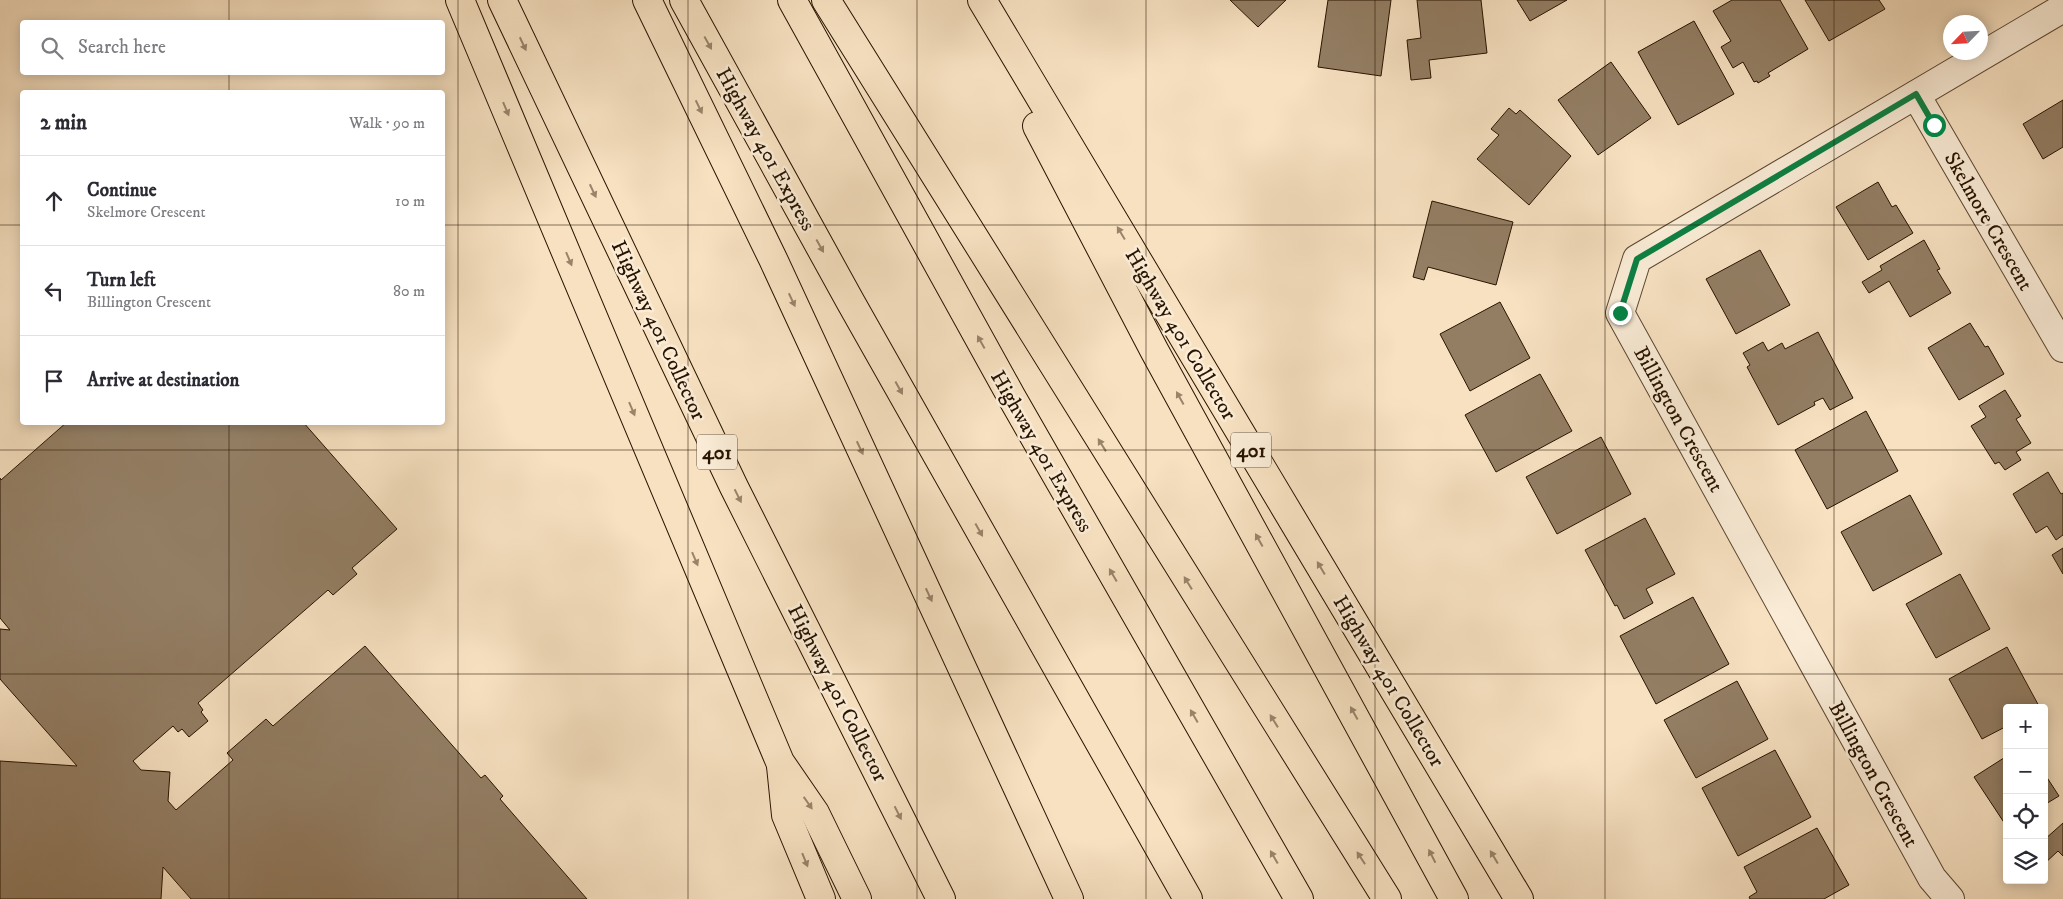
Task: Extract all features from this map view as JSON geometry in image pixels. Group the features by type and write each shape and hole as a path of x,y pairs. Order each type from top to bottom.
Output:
{"highway":[{"path":"460,0 780,762 815,813 857,899"},
{"name":"Highway 401 Collector","path":"502,0 734,487 941,899"},
{"path":"647,0 777,268 1069,899"},
{"name":"Highway 401 Express","path":"684,0 855,310 1188,899"},
{"name":"Highway 401 Express","path":"792,0 1006,388 1299,899"},
{"path":"826,0 1387,899"},
{"path":"971,0 1154,350 1454,899"},
{"name":"Highway 401 Collector","path":"982,0 1519,899"},
{"path":"780,762 786,815 821,899"}],"street":[{"name":"Billington Crescent","path":"1950,899 1932,878 1620,313 1637,259 2063,8"},
{"name":"Skelmore Crescent","path":"1916,94 2063,348"}],"building":[{"path":"1230,0 1286,0 1258,27"},
{"path":"1328,0 1391,0 1381,76 1318,67"},
{"path":"1417,0 1481,0 1487,53 1429,60 1431,78 1411,80 1407,40 1421,38"},
{"path":"1517,0 1567,0 1530,21"},
{"path":"1732,0 1780,0 1808,49 1768,73 1770,76 1758,83 1757,81 1754,82 1743,62 1733,68 1721,47 1731,41 1713,11"},
{"path":"1805,0 1879,0 1885,9 1829,41"},
{"path":"1694,21 1734,94 1678,125 1638,52"},
{"path":"1611,62 1651,118 1598,155 1558,100"},
{"path":"2063,100 2063,147 2043,159 2023,124"},
{"path":"1509,108 1516,114 1520,110 1571,156 1529,205 1477,159 1499,135 1491,129"},
{"path":"1878,182 1892,207 1896,205 1913,233 1868,260 1836,207"},
{"path":"1432,201 1513,222 1496,285 1428,267 1424,280 1413,277"},
{"path":"1924,240 1940,269 1937,270 1951,293 1910,317 1889,281 1869,293 1862,282 1882,270 1880,266"},
{"path":"1760,250 1790,305 1736,334 1706,279"},
{"path":"1500,302 1530,358 1470,391 1440,334"},
{"path":"1970,323 1985,347 1988,346 2004,374 1959,400 1928,348"},
{"path":"1818,332 1853,398 1830,410 1823,398 1814,402 1815,405 1778,425 1747,367 1750,365 1743,353 1763,342 1768,351 1782,343 1785,349"},
{"path":"1540,374 1572,431 1496,472 1465,415"},
{"path":"2005,390 2021,416 2016,419 2031,443 2016,452 2021,460 2005,470 1999,462 1995,464 1971,426 1986,417 1979,406"},
{"path":"1866,411 1898,471 1827,509 1795,450"},
{"path":"64,425 306,425 397,529 352,568 357,574 333,595 328,590 198,703 203,710 201,712 208,721 189,737 182,729 178,732 173,726 133,761 141,770 170,772 168,801 176,810 233,760 227,753 266,719 273,726 365,646 481,778 485,775 503,796 500,799 587,899 191,899 163,867 161,899 0,899 0,761 77,766 0,679 0,629 10,630 0,618 0,478 1,480"},
{"path":"1601,437 1631,494 1557,534 1526,477"},
{"path":"2048,472 2061,494 2063,493 2063,535 2056,540 2047,526 2036,533 2013,494"},
{"path":"1910,495 1942,554 1873,591 1841,532"},
{"path":"1645,518 1675,574 1646,589 1653,603 1624,619 1585,550"},
{"path":"2063,548 2063,574 2052,555"},
{"path":"1960,574 1990,629 1936,658 1906,604"},
{"path":"1693,597 1729,664 1656,704 1620,636"},
{"path":"2007,647 2038,704 2003,704 2003,728 1982,739 1949,679"},
{"path":"1737,681 1768,739 1696,778 1664,720"},
{"path":"1775,750 1811,817 1738,856 1702,788"},
{"path":"2003,759 2003,821 1974,777"},
{"path":"2048,779 2059,796 2048,803"},
{"path":"2063,823 2063,856 2058,851 2048,860 2048,836"},
{"path":"1817,828 1849,885 1824,899 1750,899 1749,897 1757,892 1744,867"}],"route":[{"path":"1620,313 1637,259 1916,94 1934,125"}]}
